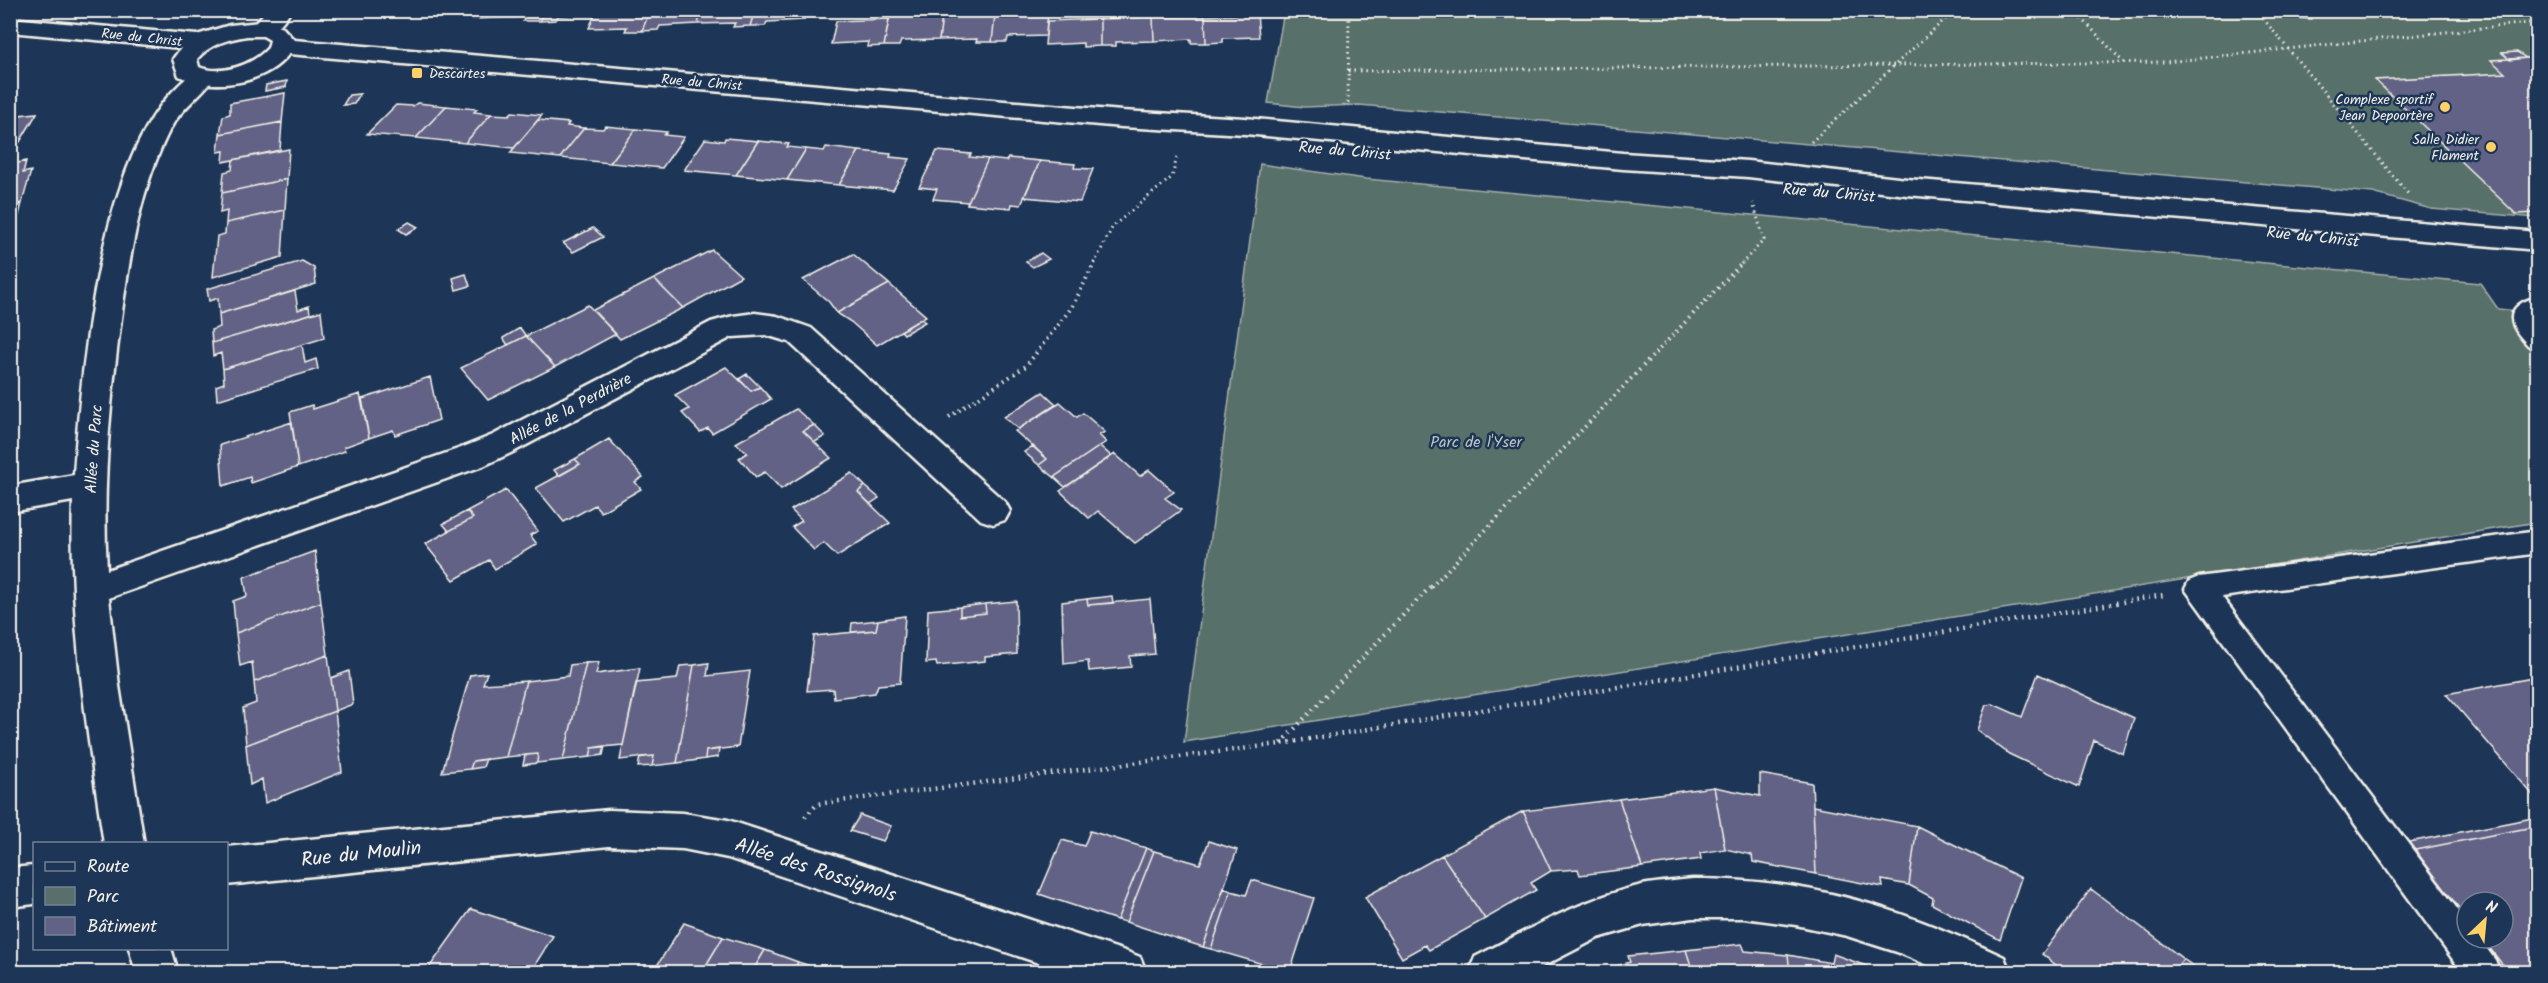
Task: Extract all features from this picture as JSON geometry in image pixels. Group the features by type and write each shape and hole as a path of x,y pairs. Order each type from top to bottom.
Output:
{"street":[{"path":"262,28 280,10"},
{"name":"Rue du Christ","path":"10,25 202,43"},
{"path":"262,28 280,36 282,46 272,58 251,70 226,77 202,77 191,73 185,63 192,51 202,43 231,31 262,28"},
{"name":"Rue du Christ","path":"282,46 1122,119 1245,126 1623,161 1749,169 1907,187 2538,241"},
{"name":"Allée du Parc","path":"124,842 96,649 90,590 90,485 102,349 118,246 128,201 159,128 180,98 202,77"},
{"name":"Rue du Christ","path":"1122,119 1183,132 1272,143 2282,232 2402,248 2538,258"},
{"name":"Allée de la Perdrière","path":"90,590 472,457 504,443 710,334 735,324 764,323 783,327 800,335 993,511"},
{"path":"10,499 90,485"},
{"name":"Allée des Rossignols","path":"496,839 609,828 683,831 728,839 1125,972"},
{"name":"Rue du Moulin","path":"228,866 496,839"},
{"path":"10,888 33,885"},
{"path":"1490,972 1559,935 1597,918 1643,905 1696,898 1748,899 1804,907 1866,922 1912,938 1989,972"},
{"path":"151,950 157,972"}],"lane":[{"path":"2538,305 2530,307 2524,314 2524,325 2538,342"},
{"path":"2483,972 2199,589 2538,542"}],"path":[{"path":"1348,105 1349,10"},
{"path":"1804,148 1955,10"},
{"path":"2073,10 2124,62"},
{"path":"2256,10 2438,231"},
{"path":"1348,71 2166,62 2538,22"},
{"path":"915,439 1026,366 1072,307 1113,226 1172,177 1183,132"},
{"path":"1280,744 1764,240 1750,186"},
{"path":"773,854 817,804 1280,744 2199,589"}],"green space":[{"path":"1284,11 2537,11 2537,218 2431,209 2373,193 1359,105 1304,107 1268,103"},
{"name":"Parc de l'Yser","path":"1260,164 1366,179 2480,283 2498,309 2537,313 2537,522 1184,742"}],"building":[{"path":"368,10 389,10 387,14 365,15"},
{"path":"477,10 545,10 540,21 523,21 525,17 472,19"},
{"path":"545,10 597,10 596,14 558,16 556,20 540,21"},
{"path":"597,10 650,10 642,31 625,31 627,27 589,28"},
{"path":"650,10 702,10 698,24 660,26 658,30 642,31"},
{"path":"702,10 755,10 750,26 733,27 735,23 698,24"},
{"path":"755,10 806,10 804,20 767,22 765,26 750,26"},
{"path":"891,10 943,10 939,40 901,41 899,46 884,46"},
{"path":"2280,11 2312,11 2311,19 2295,18"},
{"path":"1048,13 1046,36 1008,37 1007,42 992,42 995,15"},
{"path":"1257,14 1259,37 1223,38 1223,42 1206,43 1205,16"},
{"path":"995,15 992,42 976,42 977,39 939,40 942,17"},
{"path":"1205,16 1206,43 1191,43 1191,39 1154,41 1153,17"},
{"path":"1153,17 1154,41 1116,42 1116,46 1100,46 1100,19"},
{"path":"889,19 884,46 867,47 868,42 831,44 836,21"},
{"path":"1100,19 1100,46 1083,47 1083,43 1045,45 1047,21"},
{"path":"2517,52 2526,58 2510,60 2502,53"},
{"name":"Salle Didier Flament","path":"2538,58 2538,213 2516,214 2375,80 2505,73 2491,60"},
{"path":"287,81 286,87 265,91 266,85"},
{"path":"285,93 282,122 220,134 223,116 230,114 230,103"},
{"path":"360,94 354,104 343,105 349,95"},
{"path":"417,103 446,106 416,138 367,134 396,105 413,106"},
{"path":"446,106 477,109 474,112 491,114 465,143 416,138"},
{"path":"512,112 542,115 514,148 465,143 491,114 509,115"},
{"path":"37,113 18,145 10,146 10,116"},
{"path":"538,120 569,123 567,126 584,128 560,158 510,153"},
{"path":"282,122 280,150 223,162 224,151 218,152 220,134"},
{"path":"605,126 636,129 610,163 560,158 584,128 603,129"},
{"path":"636,129 667,132 664,135 684,137 662,168 610,163"},
{"path":"725,138 758,141 736,175 684,170 705,139 724,141"},
{"path":"758,141 789,144 787,147 806,149 787,180 736,175"},
{"path":"826,147 859,151 839,185 787,180 806,149 824,151"},
{"path":"289,149 287,179 222,193 224,172 232,170 233,160"},
{"path":"859,151 891,154 890,157 910,159 893,190 839,185"},
{"path":"937,151 971,154 969,157 988,159 968,202 933,199 937,189 919,187"},
{"path":"1008,158 1040,161 1021,205 1012,204 1011,208 967,204 988,159 1006,161"},
{"path":"26,161 23,173 31,171 22,203 10,206 10,165"},
{"path":"1040,161 1075,164 1074,168 1093,169 1080,202 1024,197"},
{"path":"287,179 285,210 226,223 227,211 220,213 222,193"},
{"path":"22,203 14,235 10,236 10,206"},
{"path":"285,210 282,257 213,277 217,236 225,234 226,223"},
{"path":"409,222 418,227 406,234 398,229"},
{"path":"593,228 603,237 573,252 563,243"},
{"path":"712,250 741,276 683,308 654,279"},
{"path":"1041,253 1049,259 1033,267 1026,262"},
{"path":"853,254 889,284 837,313 829,302 803,280"},
{"path":"302,261 314,268 316,284 219,314 218,298 209,301 207,289"},
{"path":"466,274 470,286 456,290 453,278"},
{"path":"654,279 683,308 620,339 593,310"},
{"path":"889,284 926,316 877,345 837,313"},
{"path":"295,291 298,310 309,306 310,314 212,343 211,330 220,327 219,314"},
{"path":"588,305 616,334 555,367 526,336"},
{"path":"321,311 324,338 223,369 221,353 213,356 212,343"},
{"path":"921,319 925,322 904,334 901,331"},
{"path":"520,328 526,336 508,345 503,338"},
{"path":"526,336 555,367 488,400 461,368"},
{"path":"302,345 305,363 316,359 318,369 217,400 216,386 224,383 223,369"},
{"path":"726,367 751,391 760,387 771,399 712,433 708,428 700,432 682,413 689,409 675,395"},
{"path":"747,374 760,387 751,391 739,379"},
{"path":"430,377 439,420 395,435 393,430 369,438 362,399"},
{"path":"1043,392 1057,405 1018,429 1004,417"},
{"path":"360,394 369,438 344,447 345,451 298,467 290,412 312,405 313,409"},
{"path":"1060,402 1077,417 1083,413 1105,432 1099,435 1106,442 1054,477 1039,465 1047,459 1015,431"},
{"path":"796,409 814,425 803,431 831,458 781,489 765,472 756,477 739,458 747,453 736,443"},
{"path":"292,422 298,467 251,483 250,477 223,486 220,445"},
{"path":"814,425 825,436 815,442 803,431"},
{"path":"609,439 643,477 635,482 641,489 601,512 595,505 564,522 536,488 580,464 575,459"},
{"path":"1033,446 1047,459 1039,465 1024,452"},
{"path":"1100,446 1111,456 1065,487 1054,477"},
{"path":"1115,454 1140,476 1149,470 1174,492 1165,498 1181,510 1135,543 1098,511 1089,518 1060,491"},
{"path":"575,459 580,464 559,476 554,470"},
{"path":"852,473 865,486 858,492 890,523 837,556 824,543 814,550 792,527 802,521 791,510"},
{"path":"865,486 879,498 870,504 858,492"},
{"path":"506,490 538,531 530,535 537,544 495,569 489,560 454,580 425,544 473,518 467,511"},
{"path":"467,511 473,518 449,531 443,524"},
{"path":"315,551 321,602 236,633 233,601 247,596 244,577"},
{"path":"1112,596 1113,603 1088,605 1087,599"},
{"path":"1087,599 1088,605 1150,599 1155,654 1130,656 1131,667 1089,671 1088,661 1064,664 1062,602"},
{"path":"1016,601 1017,654 985,657 985,661 937,666 936,662 926,663 928,610 960,607 960,616 986,613 985,604"},
{"path":"321,602 328,655 254,682 252,662 240,666 236,633"},
{"path":"985,604 986,613 960,616 960,607"},
{"path":"905,616 900,683 878,685 875,693 834,698 833,689 807,691 814,636 876,630 878,620"},
{"path":"878,620 876,630 851,632 852,623"},
{"path":"328,655 335,711 246,745 243,708 256,703 254,682"},
{"path":"599,662 596,674 640,668 623,745 592,748 590,757 563,760 586,663"},
{"path":"586,663 563,760 537,763 538,754 506,757 526,681 568,676 570,665"},
{"path":"709,663 707,676 750,671 738,747 706,751 705,759 677,763 694,665"},
{"path":"694,665 677,763 652,766 654,756 620,760 636,683 677,679 680,666"},
{"path":"349,671 353,704 335,711 331,678"},
{"path":"487,673 483,684 526,681 506,757 473,761 470,769 442,772 470,675"},
{"path":"2038,674 2134,718 2123,754 2094,740 2079,787 2009,754 1977,730 1986,705 1993,704 2022,717"},
{"path":"2538,677 2538,801 2446,694"},
{"path":"335,711 342,772 265,803 262,779 250,785 246,745"},
{"path":"605,746 603,755 590,757 592,748"},
{"path":"719,749 718,757 705,759 706,751"},
{"path":"538,754 537,763 523,765 525,755"},
{"path":"654,756 652,766 638,767 640,757"},
{"path":"486,759 483,767 470,769 473,761"},
{"path":"1760,774 1812,783 1816,874 1753,862 1752,855 1725,849 1714,787 1760,796"},
{"path":"1714,787 1725,849 1700,853 1701,859 1642,867 1619,799"},
{"path":"1619,799 1642,867 1580,875 1578,869 1551,871 1523,811"},
{"path":"1813,806 1917,826 1909,885 1882,880 1883,887 1816,874"},
{"path":"1523,811 1551,871 1531,883 1536,890 1485,919 1442,855"},
{"path":"860,815 891,826 883,841 850,831"},
{"path":"2538,817 2538,826 2415,850 2455,903 2455,916 2399,844"},
{"path":"1917,826 2021,878 2000,940 1932,904 1933,898 1909,885"},
{"path":"2538,826 2538,972 2508,972 2491,950 2515,950 2515,890 2455,890 2455,903 2415,850"},
{"path":"1090,831 1146,848 1117,920 1039,894 1062,840 1084,846"},
{"path":"1209,841 1237,850 1203,947 1126,922 1154,851 1200,864"},
{"path":"1146,848 1154,851 1126,922 1117,920"},
{"path":"1442,855 1485,919 1429,950 1425,945 1402,958 1365,897"},
{"path":"1252,880 1314,898 1290,972 1211,949 1231,891 1246,895"},
{"path":"1224,888 1231,891 1211,949 1203,947"},
{"path":"2091,889 2183,959 2173,972 2065,972 2042,954"},
{"path":"471,909 553,936 531,971 535,972 426,972"},
{"path":"684,923 723,937 702,972 653,972"},
{"path":"723,937 765,950 752,972 702,972"},
{"path":"1742,944 1745,951 1788,955 1790,972 1693,972 1686,950"},
{"path":"765,950 798,962 792,972 752,972"},
{"path":"1686,950 1693,972 1598,972 1630,962 1628,956"},
{"path":"2481,950 2491,950 2508,972 2498,972"},
{"path":"1833,954 1883,972 1790,972 1788,955 1831,963"},
{"path":"2183,959 2202,972 2173,972"},
{"path":"798,962 829,972 792,972"}],"place":[{"name":"Descartes","path":"417,73"},
{"name":"Complexe sportif Jean Depoortère","path":"2445,107"},
{"name":"Salle Didier Flament","path":"2491,147"}]}
